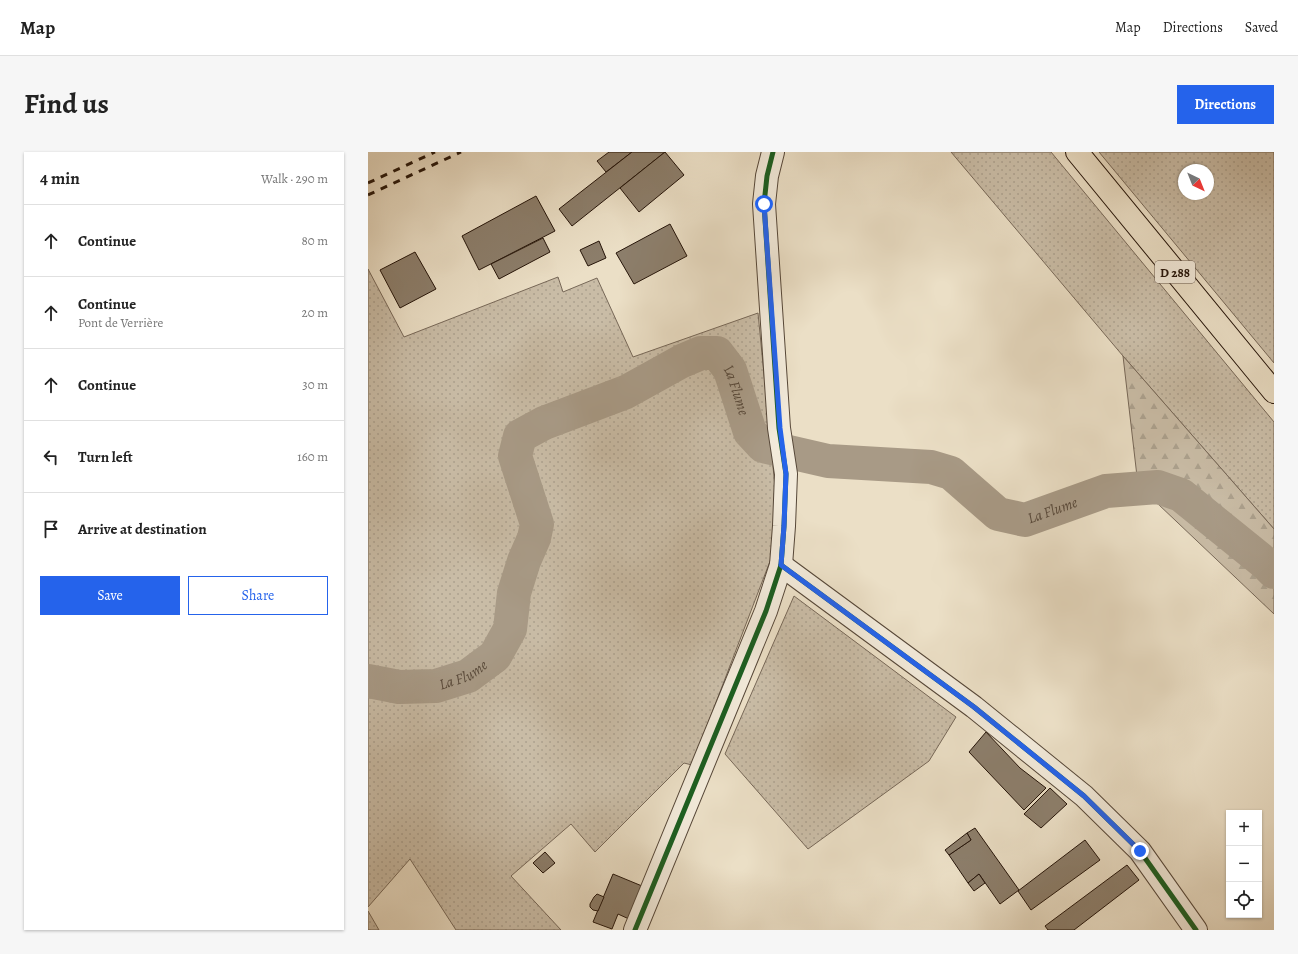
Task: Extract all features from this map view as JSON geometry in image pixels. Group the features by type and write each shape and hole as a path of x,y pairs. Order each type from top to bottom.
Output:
{"main road":[{"name":"D 288","path":"1077,152 1274,392"}],"street":[{"path":"635,930 766,611 781,565 786,474 780,428 764,204 767,176 773,152"},
{"path":"781,565 974,707 1084,796 1140,851 1196,930"}],"green space":[{"path":"951,152 1051,152 1274,422 1274,529 1123,356"},
{"path":"1099,152 1274,152 1274,363"},
{"path":"368,269 404,337 558,277 563,292 597,278 633,357 758,313 775,487 772,556 692,765 684,763 595,852 571,824 511,876 561,930 456,930 410,859 368,907"},
{"path":"1123,356 1274,529 1274,614 1138,485"},
{"path":"794,596 956,717 929,761 808,849 725,754"},
{"path":"368,911 379,930 368,930"}],"building":[{"path":"609,152 632,152 606,172 597,161"},
{"path":"632,152 665,152 572,226 559,209"},
{"path":"665,152 684,175 639,212 620,188"},
{"path":"536,196 555,231 479,270 462,236"},
{"path":"670,224 687,256 634,284 616,253"},
{"path":"543,238 550,252 499,279 491,264"},
{"path":"599,241 606,258 588,266 580,250"},
{"path":"415,252 436,289 400,308 380,270"},
{"path":"986,732 1020,768 1046,788 1024,810 969,752"},
{"path":"1050,788 1067,804 1041,828 1024,814"},
{"path":"975,828 1019,890 1000,904 979,874 968,883 949,855 971,840 967,833"},
{"path":"967,833 971,840 949,855 945,850"},
{"path":"1085,840 1100,860 1031,910 1018,891"},
{"path":"545,852 555,863 543,873 533,863"},
{"path":"1127,865 1139,880 1074,930 1048,930 1045,926"},
{"path":"613,874 642,886 629,919 618,914 612,929 593,922"},
{"path":"979,874 985,883 974,891 968,883"},
{"path":"597,894 604,897 598,911 593,910 590,907 590,904"}],"waterway":[{"name":"La Flume","path":"368,681 399,687 436,686 468,676 495,656 510,629 514,593 524,561 534,538 537,524 515,456 520,436 544,423 626,392 682,361 701,353 717,353 730,370 750,432 763,446 828,461 931,467 951,473 998,514 1025,520 1106,491 1158,487 1181,495 1274,572"}],"railway":[{"path":"368,183 435,152"},
{"path":"368,195 461,152"}],"cycle path":[{"path":"635,930 766,611 781,565 786,474 779,428 764,204 767,176 773,152"},
{"path":"781,565 974,707 1084,796 1140,851 1196,930"}],"route":[{"path":"764,204 780,428 786,474 781,565 974,707 1084,796 1140,851"}]}
